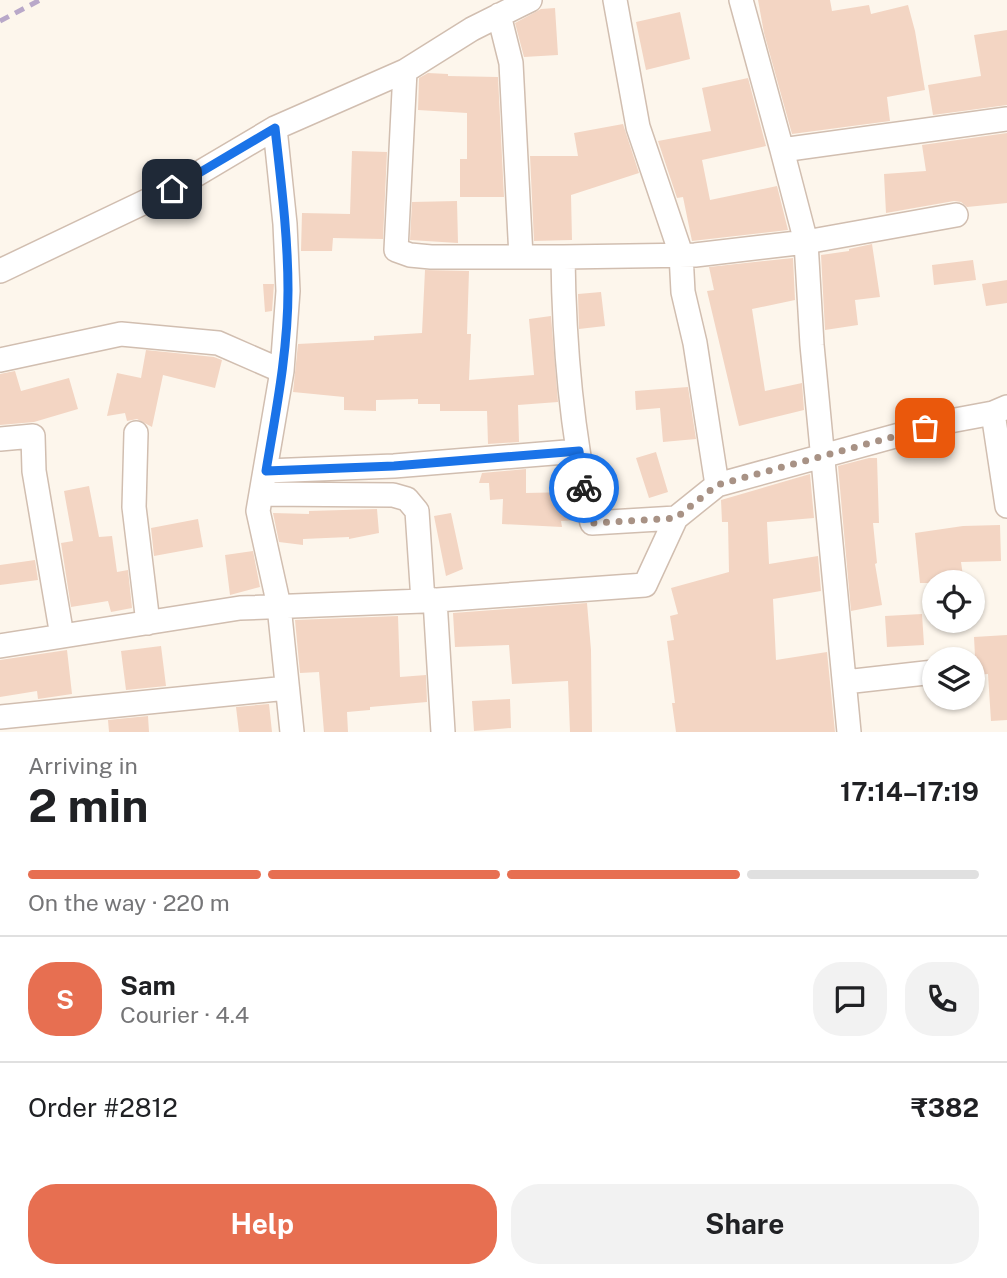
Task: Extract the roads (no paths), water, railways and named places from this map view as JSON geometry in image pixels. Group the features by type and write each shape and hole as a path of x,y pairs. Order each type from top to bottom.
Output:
{"street":[{"path":"0,271 172,189 275,128 405,71 472,29 530,0"},
{"path":"615,0 638,128 681,254 683,292 695,343 717,485"},
{"path":"741,0 806,242 821,455 849,732"},
{"path":"499,15 511,63 521,257"},
{"path":"405,71 396,250 410,255 695,255 806,242 956,215"},
{"path":"782,150 1007,119"},
{"path":"275,128 285,224 288,291 282,372 258,511 279,606 292,732"},
{"path":"562,257 563,298 580,469 592,523 676,518"},
{"path":"0,360 121,334 218,343 282,372"},
{"path":"0,646 240,608 429,600 645,585 676,518 717,485 821,455 1000,410 1007,506"},
{"path":"136,433 134,506 148,623"},
{"path":"0,439 33,436 34,471 62,636"},
{"path":"264,483 394,466 579,451"},
{"path":"264,483 393,495 407,499 417,511 443,732"},
{"path":"845,682 922,673"},
{"path":"0,717 287,688"}],"railway":[{"path":"0,21 40,0"}]}
